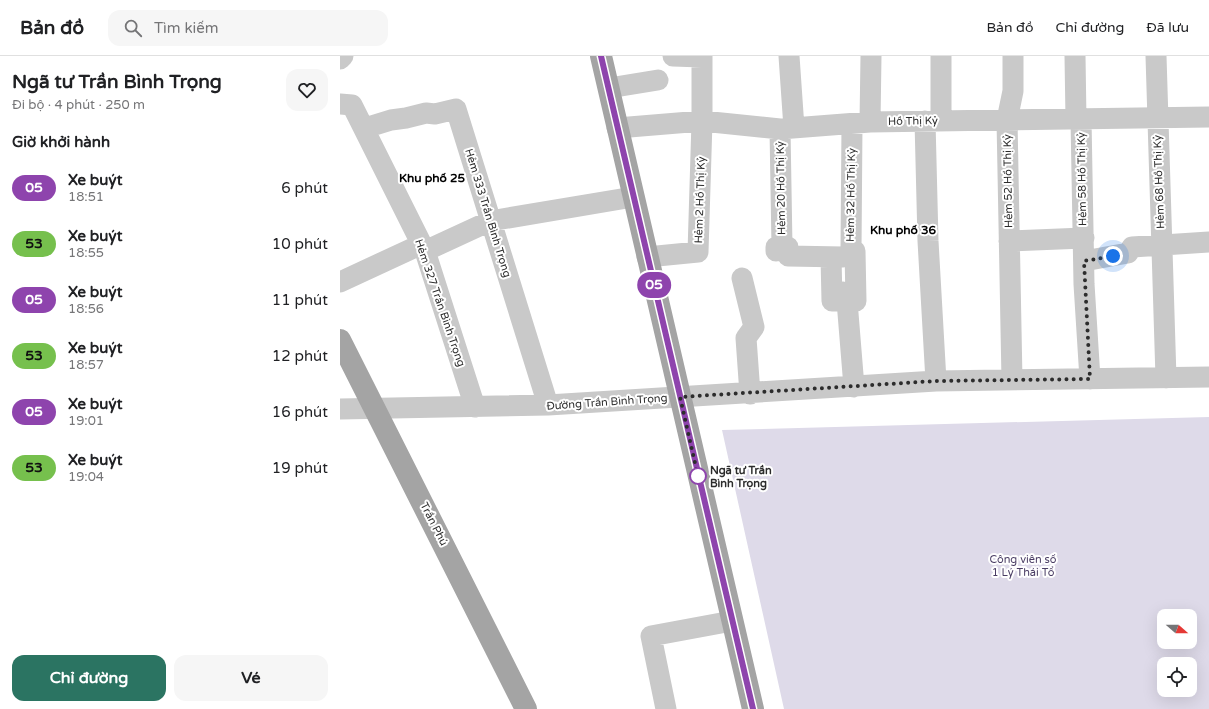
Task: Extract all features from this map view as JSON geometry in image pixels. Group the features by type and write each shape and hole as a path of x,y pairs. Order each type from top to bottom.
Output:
{"main road":[{"path":"601,56 753,709"},
{"name":"Trần Phú","path":"340,340 466,587 526,709"}],"street":[{"path":"673,56 702,57 702,121"},
{"name":"Hẻm 20 Hồ Thị Kỷ","path":"788,56 787,128 776,250 788,247 788,256 842,255"},
{"name":"Hẻm 32 Hồ Thị Kỷ","path":"854,387 845,301 856,301 855,251 842,255 871,56"},
{"path":"936,381 928,241 933,121 941,56"},
{"name":"Hẻm 52 Hồ Thị Kỷ","path":"1012,380 1007,120 1012,90 1013,56"},
{"name":"Hẻm 58 Hồ Thị Kỷ","path":"1075,56 1090,379"},
{"name":"Hẻm 68 Hồ Thị Kỷ","path":"1156,56 1166,378"},
{"path":"609,88 658,80"},
{"name":"Hẻm 327 Trần Bình Trọng","path":"340,104 352,105 365,128 424,248 475,407"},
{"name":"Hẻm 333 Trần Bình Trọng","path":"365,128 391,120 426,113 435,114 456,109 548,406"},
{"name":"Hồ Thị Kỷ","path":"617,128 702,121 787,128 861,123 933,121 1209,117"},
{"name":"Hẻm 2 Hồ Thị Kỷ","path":"647,257 698,252 702,121"},
{"path":"340,282 490,221 633,197"},
{"path":"1009,241 1084,238"},
{"path":"1084,261 1128,253 1132,247 1209,242"},
{"path":"742,278 754,327 746,338 750,394"},
{"name":"Đường Trần Bình Trọng","path":"340,409 548,406 936,381 1209,377"},
{"path":"666,709 651,636 732,621"}],"green space":[{"name":"Công viên số 1 Lý Thái Tổ","path":"1209,417 1209,709 784,709 722,430"}],"bus line":[{"name":"05","path":"601,56 753,709"}],"place":[{"name":"Ngã tư Trần Bình Trọng","path":"698,476"}],"district":[{"name":"Khu phố 25","path":"432,178"},
{"name":"Khu phố 36","path":"903,230"}],"route":[{"path":"698,476 680,397 750,394 936,381 1090,379 1084,261 1113,256"}]}
